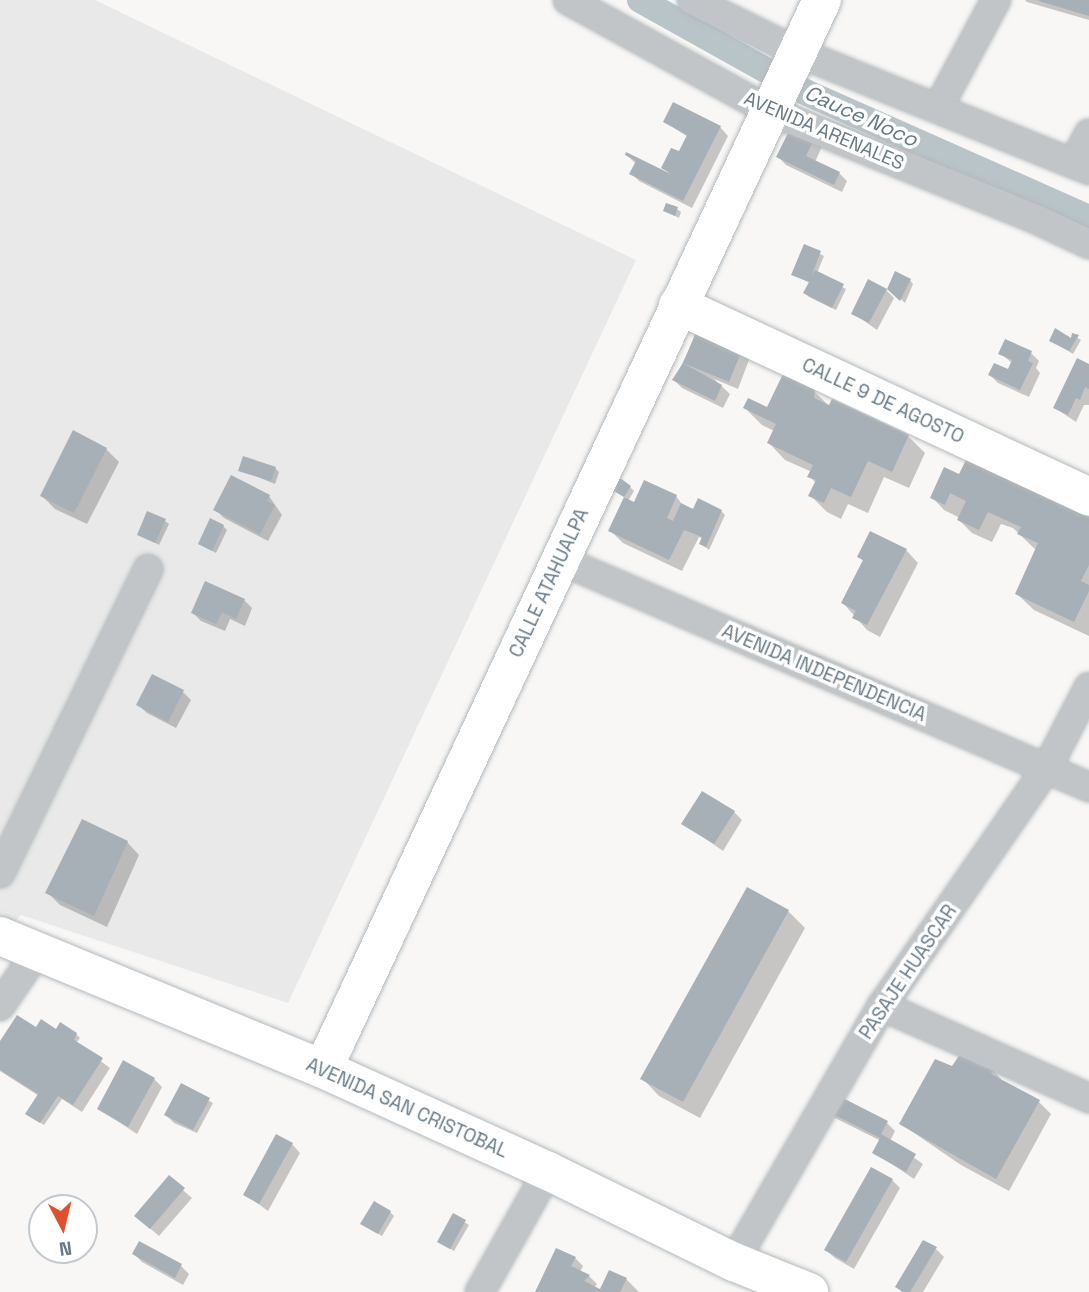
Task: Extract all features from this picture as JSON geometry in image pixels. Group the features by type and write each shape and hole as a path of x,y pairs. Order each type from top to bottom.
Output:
{"main road":[{"name":"CALLE ATAHUALPA","path":"323,1069 822,0"},
{"name":"CALLE 9 DE AGOSTO","path":"683,294 1089,472"},
{"name":"CALLE 9 DE AGOSTO","path":"683,294 1089,497"},
{"name":"AVENIDA SAN CRISTOBAL","path":"0,936 323,1069 548,1171 753,1276 809,1292"}],"street":[{"name":"AVENIDA ARENALES","path":"568,0 773,105 1089,244"},
{"path":"692,0 794,57 938,108 1081,166 1089,134"},
{"path":"938,108 996,0"},
{"name":"AVENIDA INDEPENDENCIA","path":"559,560 1089,787"},
{"path":"0,873 148,569"},
{"name":"PASAJE HUASCAR","path":"753,1276 881,1006 1046,768 1089,687"},
{"path":"0,1006 37,952"},
{"path":"881,1006 1089,1098"},
{"path":"480,1292 548,1171"}],"shaded area":[{"path":"0,0 95,0 636,260 288,1003 21,915 0,939"}],"building":[{"path":"1089,0 1089,16 1039,1"},
{"path":"673,102 721,126 683,201 629,174 636,161 625,155 626,152 675,176 661,168 671,148 679,151 687,135 663,122"},
{"path":"794,121 817,133 806,156 840,172 834,185 776,157"},
{"path":"666,203 678,207 675,216 663,211"},
{"path":"804,244 821,251 811,277 815,270 844,284 832,308 803,293 809,282 791,275"},
{"path":"895,271 911,279 900,301 887,289"},
{"path":"868,279 887,289 869,323 851,314"},
{"path":"1055,328 1071,338 1072,333 1079,335 1069,351 1049,341"},
{"path":"696,332 742,350 729,382 683,363"},
{"path":"1005,339 1032,351 1028,361 1033,363 1020,390 988,375 994,363 1008,369 1012,360 998,354"},
{"path":"1077,358 1089,364 1089,389 1085,387 1080,400 1076,398 1068,415 1053,408"},
{"path":"683,363 722,385 715,401 672,380"},
{"path":"783,374 815,389 814,398 829,405 832,399 909,435 892,472 868,461 851,497 831,488 824,503 808,496 816,480 807,477 813,465 767,443 776,424 743,408 748,398 767,407"},
{"path":"73,430 107,448 74,513 40,496"},
{"path":"243,456 276,467 271,481 238,471"},
{"path":"966,460 1089,512 1089,565 1081,581 1089,585 1089,591 1074,622 1015,594 1038,543 1017,534 1021,527 988,512 979,530 957,520 966,501 950,493 945,505 930,498 944,467 959,474"},
{"path":"231,475 270,495 267,501 275,505 260,534 213,510"},
{"path":"620,478 631,486 624,497 612,490"},
{"path":"644,480 677,495 667,518 673,521 681,503 693,509 698,498 722,510 706,547 699,544 702,537 684,530 669,560 608,531 624,497 634,502"},
{"path":"147,511 166,519 155,543 137,535"},
{"path":"210,518 224,525 212,551 198,544"},
{"path":"870,531 907,549 867,625 852,618 856,611 841,603 863,560 857,557"},
{"path":"205,581 245,599 236,619 222,612 216,624 191,613"},
{"path":"152,674 184,690 168,722 136,705"},
{"path":"702,791 735,811 714,844 681,824"},
{"path":"82,819 128,841 94,916 45,893"},
{"path":"747,887 789,910 683,1102 640,1079"},
{"path":"17,1015 36,1027 41,1019 56,1029 60,1022 77,1033 74,1040 103,1058 73,1105 58,1096 40,1123 25,1114 38,1094 0,1070 0,1041"},
{"path":"965,1047 994,1069 991,1074 1040,1100 996,1179 899,1124 935,1059 952,1066"},
{"path":"123,1060 155,1078 128,1127 97,1109"},
{"path":"181,1083 210,1098 193,1130 164,1115"},
{"path":"833,1093 888,1121 881,1134 916,1154 906,1172 872,1153 880,1138 825,1110"},
{"path":"276,1134 293,1143 259,1204 243,1195"},
{"path":"871,1167 893,1179 846,1262 824,1250"},
{"path":"169,1175 185,1188 150,1229 134,1216"},
{"path":"374,1201 391,1211 378,1234 360,1224"},
{"path":"453,1213 466,1220 450,1249 437,1242"},
{"path":"923,1240 937,1247 910,1292 903,1292 895,1287"},
{"path":"139,1241 182,1264 175,1278 132,1254"},
{"path":"556,1248 576,1257 571,1266 590,1275 584,1281 600,1289 609,1270 627,1278 620,1292 535,1292"}],"waterway":[{"name":"Cauce Noco","path":"640,0 805,92 1089,218"}]}
